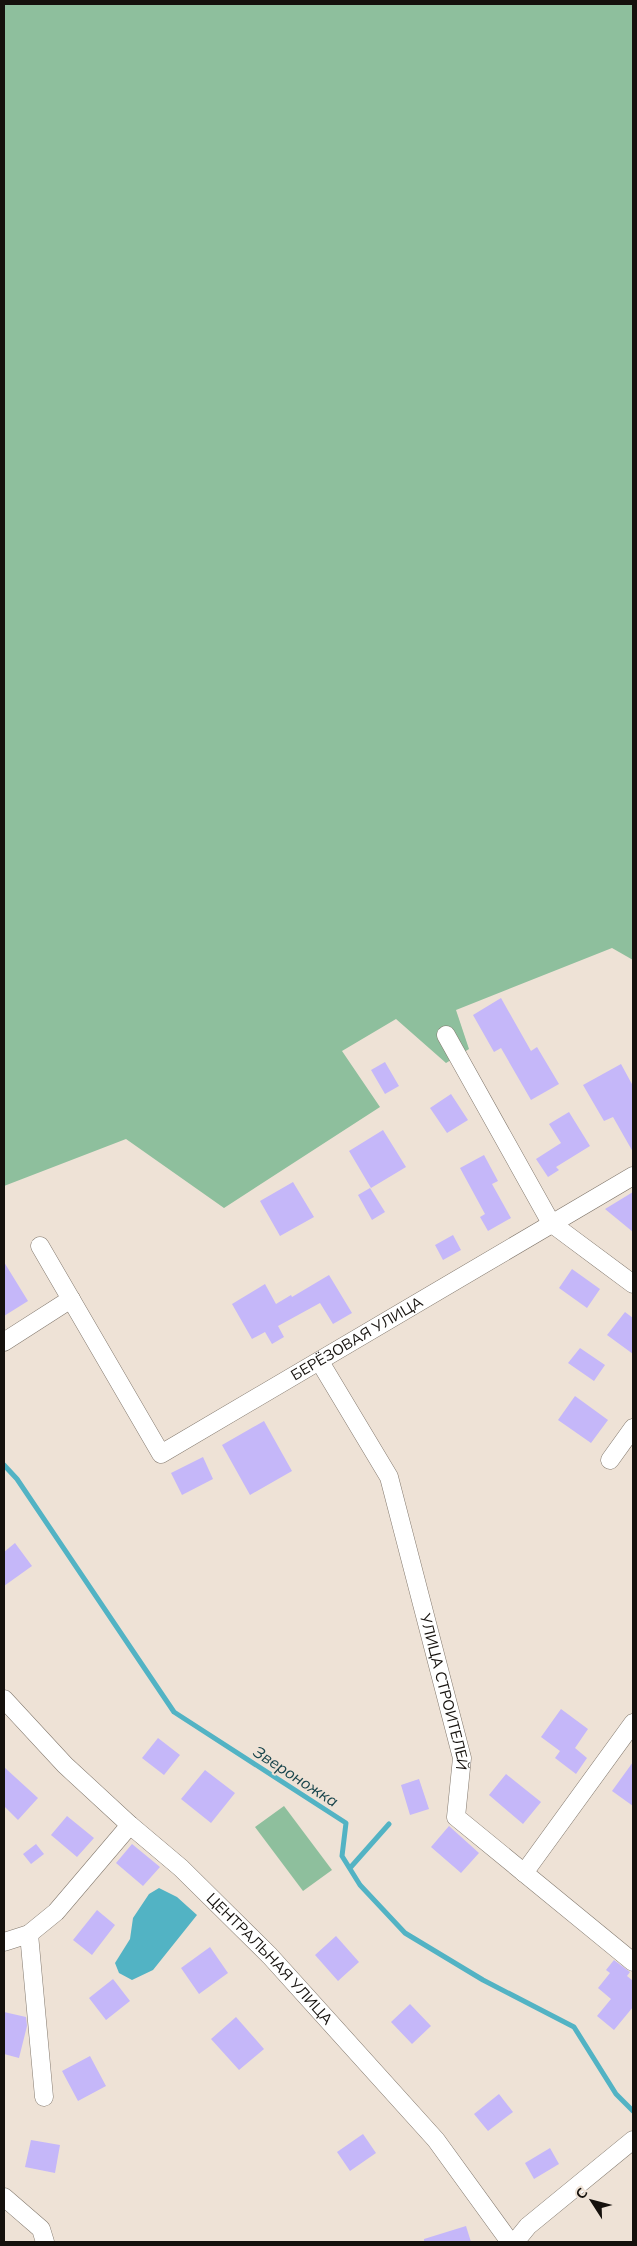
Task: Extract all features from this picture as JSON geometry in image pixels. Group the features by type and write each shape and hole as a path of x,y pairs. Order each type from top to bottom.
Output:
{"street":[{"path":"446,1035 552,1223 633,1284"},
{"name":"БЕРЁЗОВАЯ УЛИЦА","path":"71,1299 161,1454 633,1176"},
{"path":"4,1342 71,1299 40,1246"},
{"name":"УЛИЦА СТРОИТЕЛЕЙ","path":"320,1362 389,1477 462,1758 456,1817 633,1962"},
{"path":"610,1460 633,1428"},
{"name":"ЦЕНТРАЛЬНАЯ УЛИЦА","path":"4,1699 65,1765 130,1825 181,1868 270,1956 436,2140 510,2242"},
{"path":"524,1873 633,1723"},
{"path":"4,1942 30,1934 56,1912 130,1825"},
{"path":"30,1934 44,2097"},
{"path":"514,2242 528,2226 633,2140"},
{"path":"4,2197 41,2229 45,2242"}],"green space":[{"path":"4,4 633,4 633,960 612,948 456,1010 469,1049 446,1063 396,1019 342,1051 380,1107 224,1208 126,1139 4,1186"},
{"path":"284,1806 332,1870 303,1891 255,1827"}],"water":[{"path":"159,1888 177,1897 197,1915 153,1970 132,1980 119,1973 115,1963 130,1939 133,1918 149,1894"}],"building":[{"path":"501,998 531,1051 537,1047 559,1084 531,1100 501,1048 494,1052 473,1015"},
{"path":"385,1062 399,1086 385,1094 371,1070"},
{"path":"621,1064 633,1086 633,1152 613,1117 604,1121 583,1085"},
{"path":"451,1094 468,1120 447,1133 430,1108"},
{"path":"569,1112 590,1146 556,1167 559,1170 548,1177 536,1159 561,1143 549,1124"},
{"path":"383,1130 406,1167 371,1188 349,1151"},
{"path":"484,1155 498,1181 492,1184 511,1218 488,1231 480,1217 485,1214 460,1168"},
{"path":"293,1182 314,1217 280,1236 260,1201"},
{"path":"370,1188 385,1212 372,1220 358,1195"},
{"path":"633,1192 633,1232 605,1209"},
{"path":"453,1235 461,1250 443,1260 435,1245"},
{"path":"4,1262 28,1301 4,1316"},
{"path":"572,1269 600,1289 587,1308 559,1288"},
{"path":"329,1275 352,1313 333,1324 320,1303 278,1326 284,1337 272,1344 265,1332 252,1339 232,1304 265,1284 276,1304 291,1295 292,1297"},
{"path":"625,1312 633,1318 633,1354 607,1335"},
{"path":"580,1348 605,1365 594,1381 568,1363"},
{"path":"575,1396 608,1420 591,1443 558,1420"},
{"path":"264,1421 292,1471 250,1495 222,1445"},
{"path":"203,1457 213,1479 182,1495 171,1473"},
{"path":"15,1543 32,1566 4,1586 4,1552"},
{"path":"561,1709 588,1729 575,1748 587,1758 576,1774 555,1758 560,1751 541,1737"},
{"path":"158,1738 180,1755 164,1775 142,1758"},
{"path":"633,1762 633,1806 612,1791"},
{"path":"4,1767 38,1798 18,1820 4,1806"},
{"path":"205,1770 235,1793 211,1823 181,1799"},
{"path":"506,1774 541,1802 523,1824 489,1795"},
{"path":"419,1779 429,1809 410,1815 401,1785"},
{"path":"67,1816 94,1838 77,1857 51,1835"},
{"path":"449,1826 479,1853 461,1873 431,1847"},
{"path":"36,1844 44,1854 31,1864 23,1854"},
{"path":"132,1844 160,1867 143,1886 116,1863"},
{"path":"97,1910 115,1925 92,1955 73,1940"},
{"path":"336,1936 359,1962 338,1981 315,1955"},
{"path":"210,1947 228,1973 199,1994 181,1968"},
{"path":"614,1960 630,1972 627,1976 633,1981 633,2007 614,2030 597,2016 611,1999 598,1988 610,1973 606,1970"},
{"path":"113,1979 130,2001 106,2020 89,1998"},
{"path":"410,2004 431,2026 412,2044 391,2022"},
{"path":"4,2012 26,2017 27,2026 19,2058 4,2054"},
{"path":"236,2017 264,2049 239,2070 211,2039"},
{"path":"90,2056 106,2086 78,2101 62,2071"},
{"path":"499,2094 513,2112 488,2131 474,2114"},
{"path":"363,2134 376,2153 350,2171 337,2152"},
{"path":"31,2140 60,2145 55,2173 25,2167"},
{"path":"550,2148 559,2164 534,2179 525,2163"},
{"path":"466,2226 471,2242 424,2242 424,2239"}],"waterway":[{"name":"Звероножка","path":"4,1465 17,1479 174,1712 346,1823 342,1856 360,1885 405,1933 483,1980 574,2027 616,2094 633,2111"},
{"path":"350,1868 389,1824"}]}
